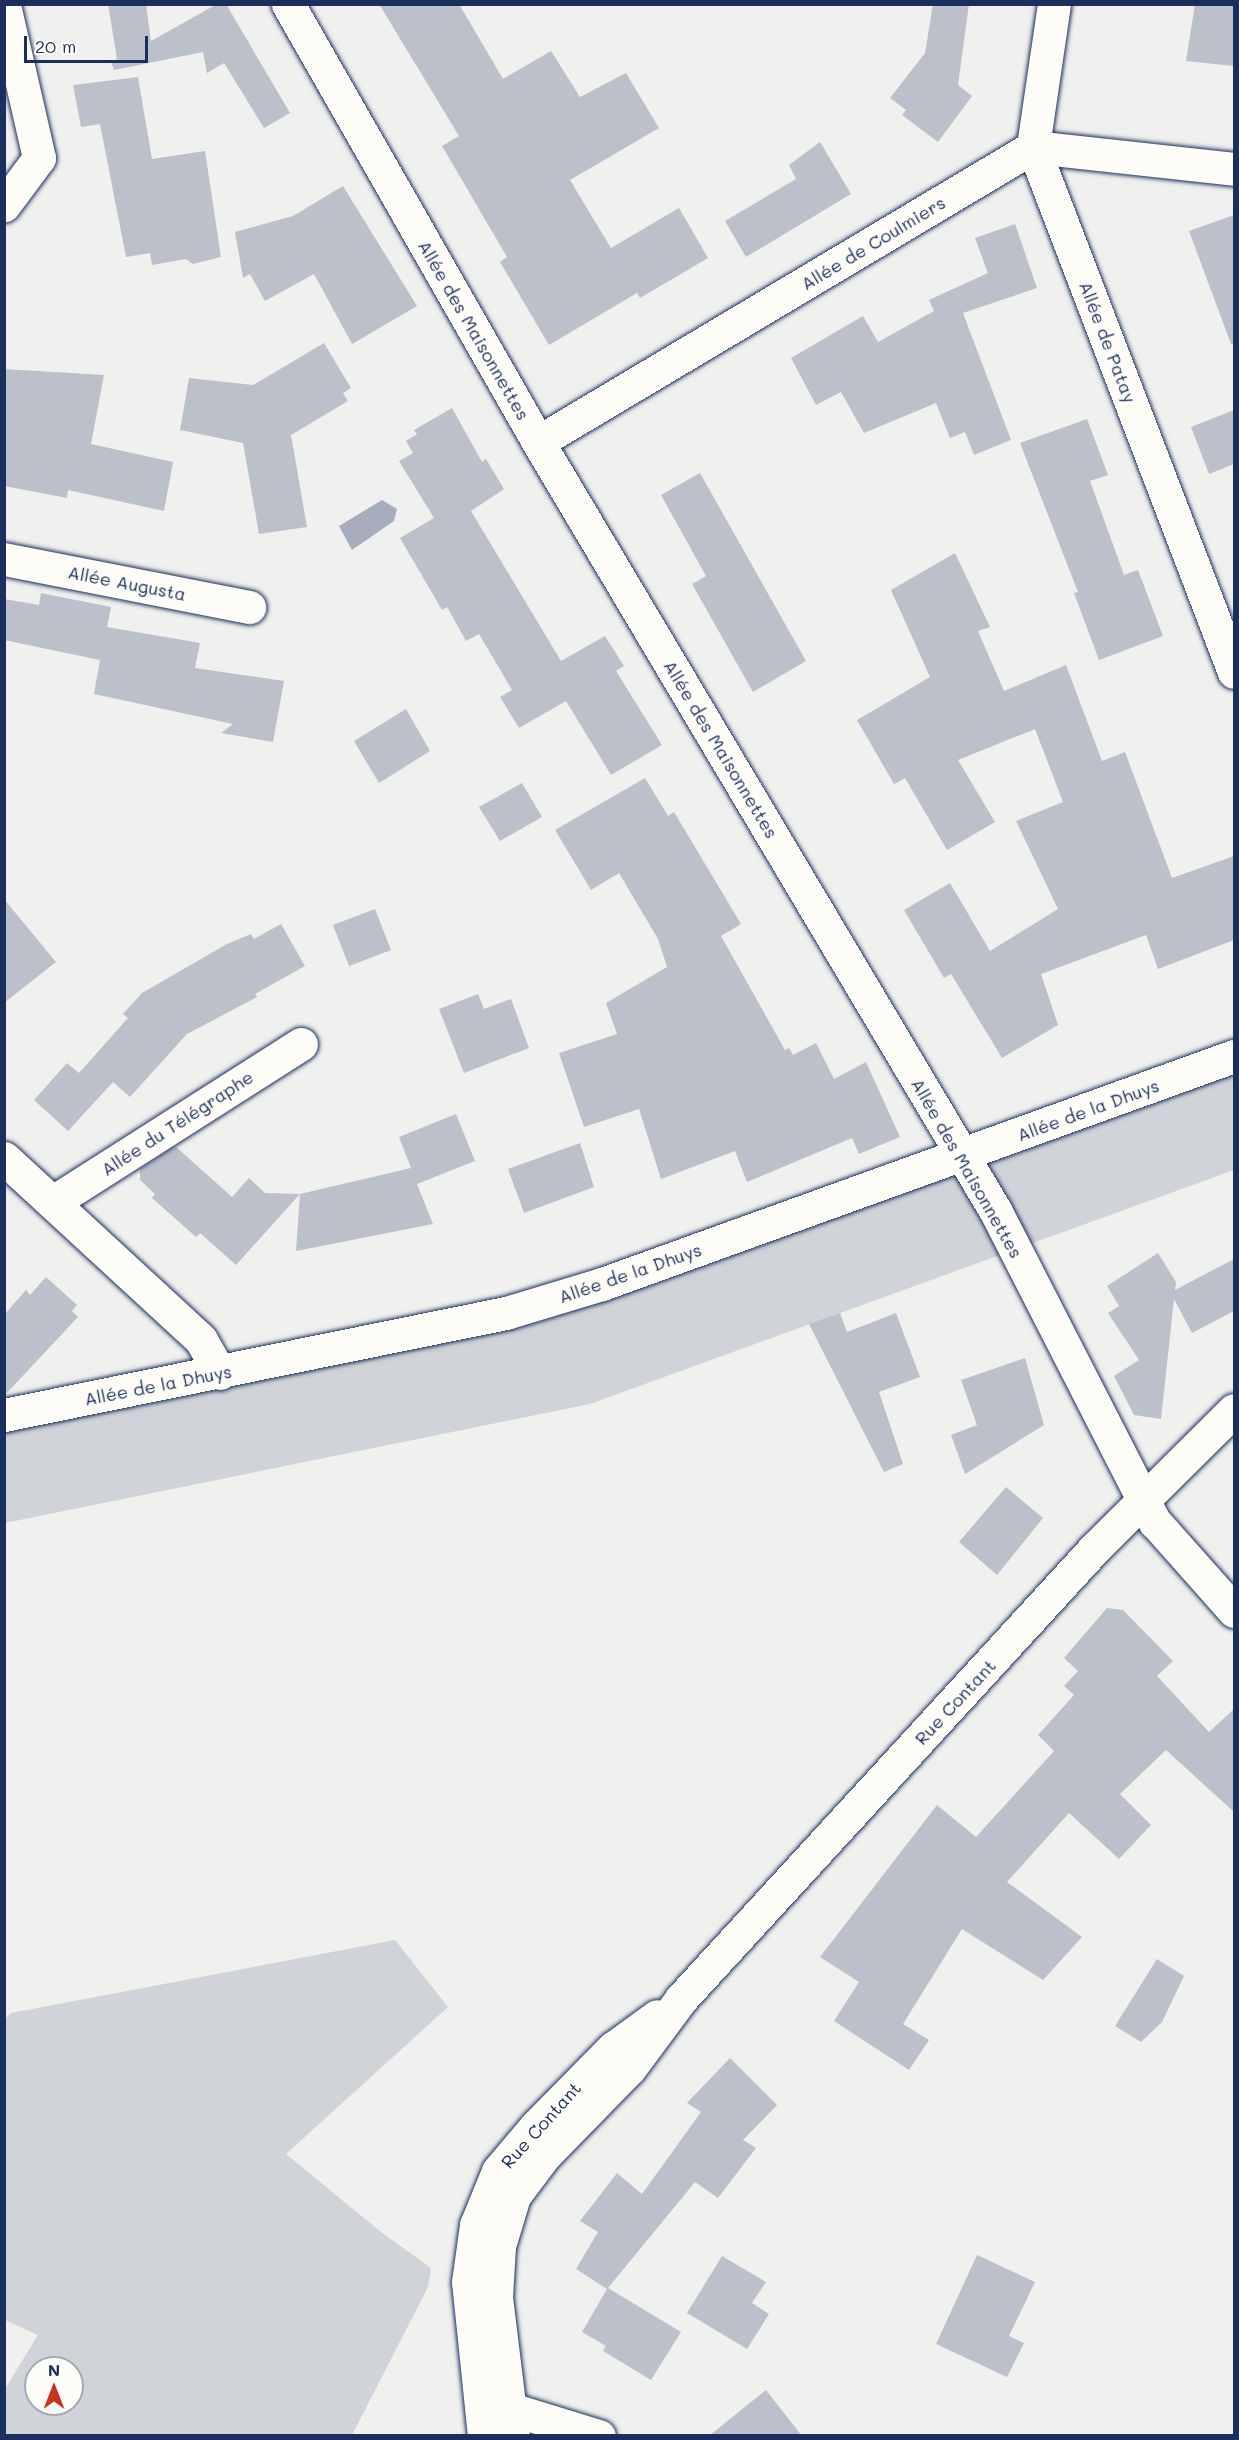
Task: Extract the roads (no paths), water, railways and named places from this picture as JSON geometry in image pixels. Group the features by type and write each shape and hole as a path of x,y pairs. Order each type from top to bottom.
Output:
{"street":[{"path":"4,4 39,158 4,205"},
{"name":"Allée des Maisonnettes","path":"288,4 538,442 995,1210 1143,1499 1163,1533 1234,1611"},
{"name":"Allée de Patay","path":"1054,4 1033,147 1234,672"},
{"path":"1033,147 1234,169"},
{"name":"Allée de Coulmiers","path":"538,442 1033,147"},
{"name":"Allée Augusta","path":"4,559 249,607"},
{"name":"Allée du Télégraphe","path":"53,1202 301,1044"},
{"name":"Allée de la Dhuys","path":"4,1415 220,1373 506,1313 602,1284 963,1156 1234,1056"},
{"path":"4,1158 201,1340 220,1373"},
{"name":"Rue Contant","path":"512,2422 496,2297 499,2246 514,2196 544,2156 630,2068 681,1999 1143,1499 1234,1410"},
{"name":"Rue Contant","path":"484,2436 468,2282 476,2225 498,2171 613,2048 681,1999"},
{"path":"512,2422 599,2436"}],"water":[{"path":"382,500 397,509 394,521 352,550 339,526"}]}
